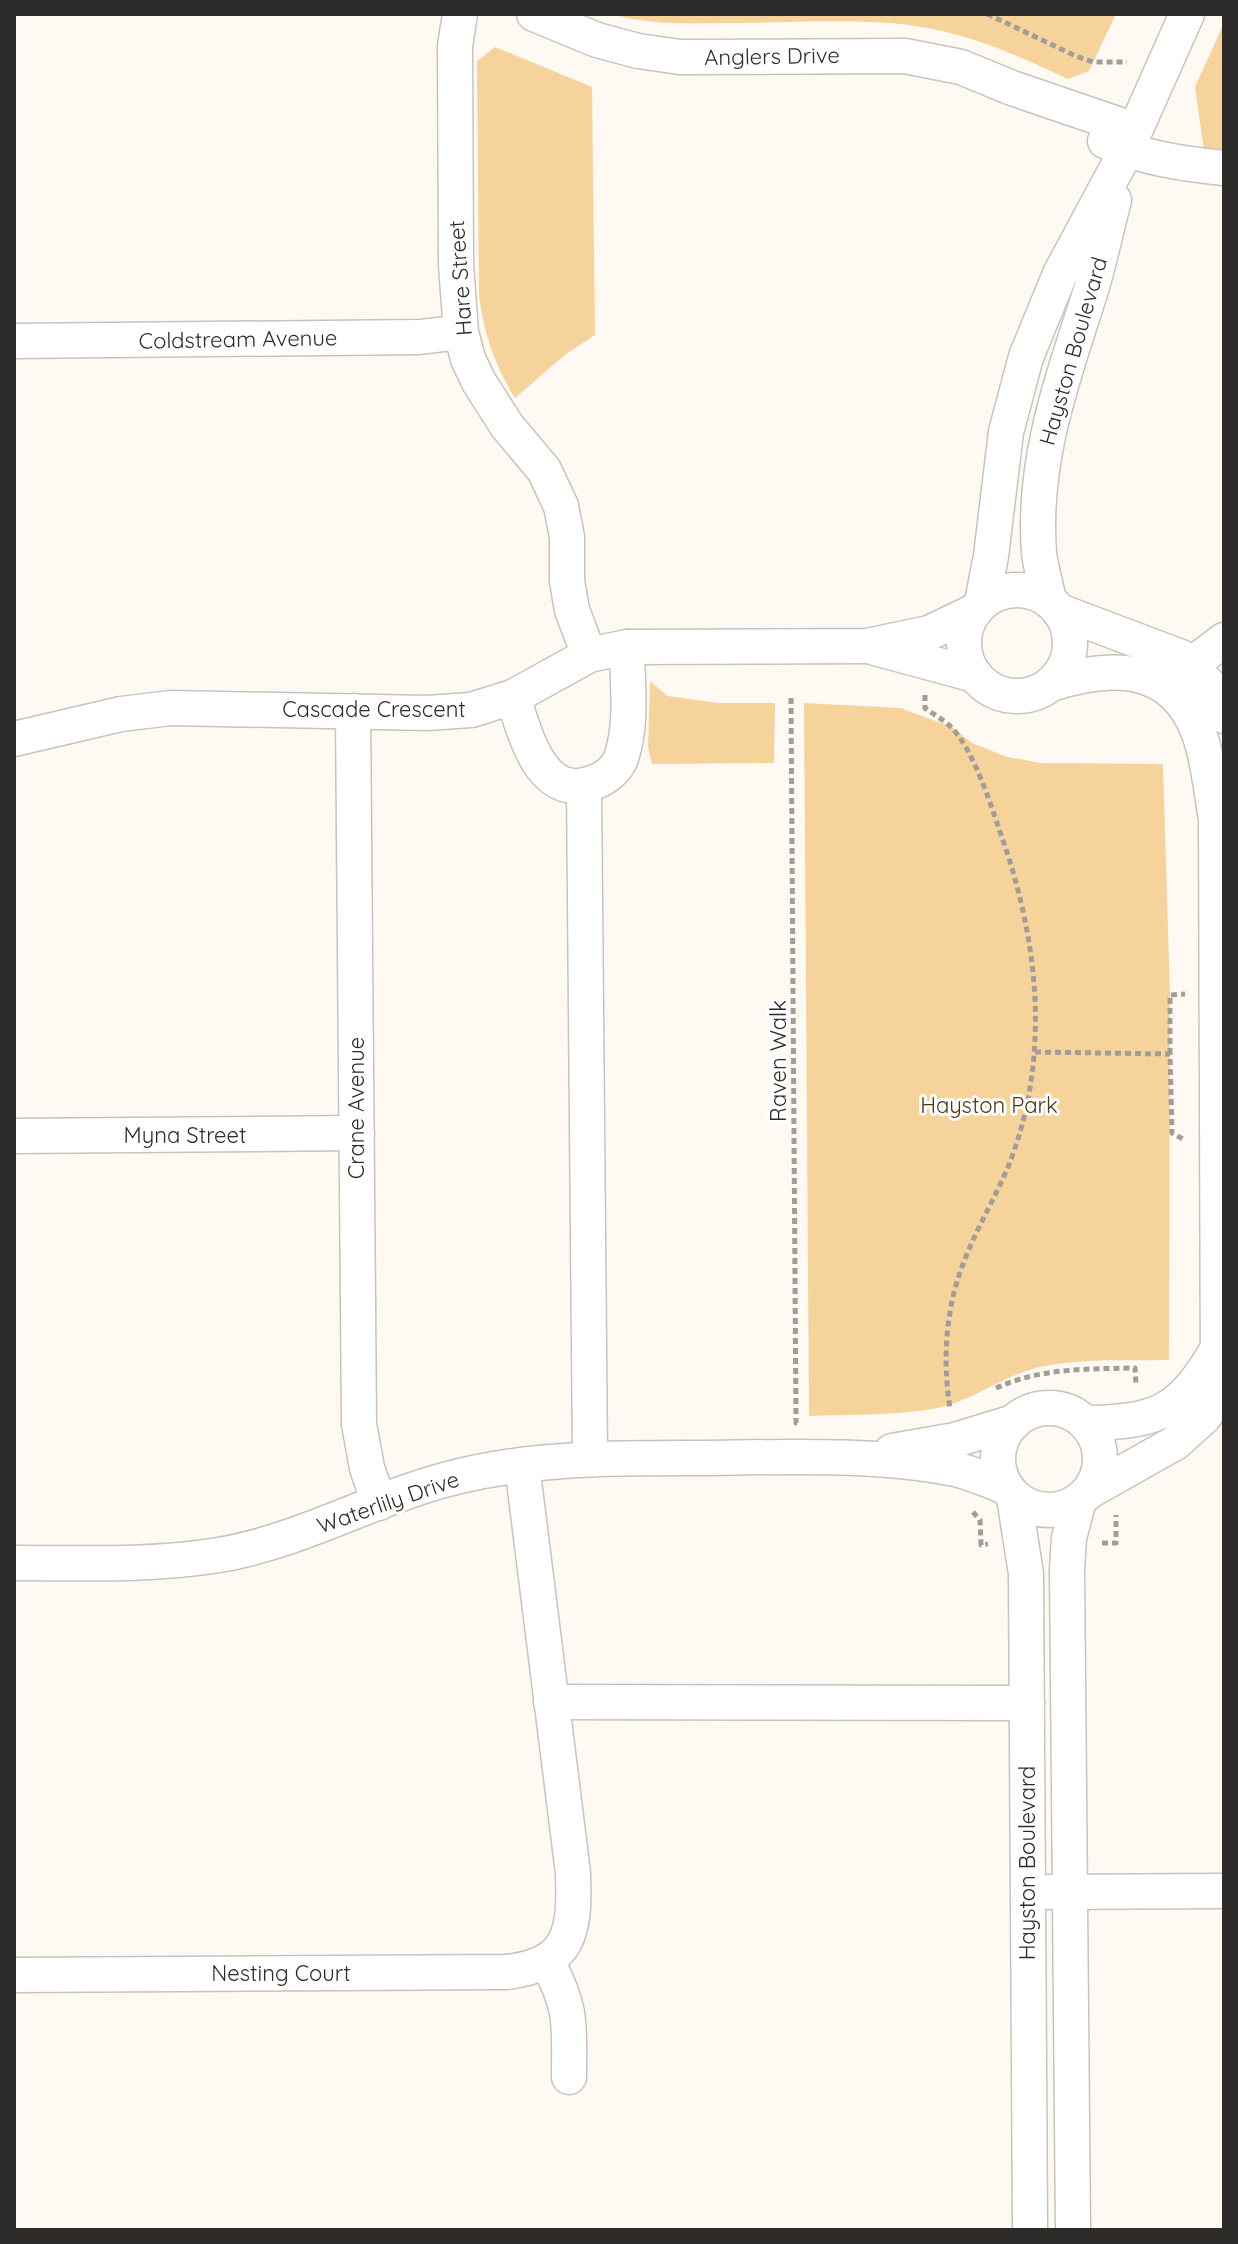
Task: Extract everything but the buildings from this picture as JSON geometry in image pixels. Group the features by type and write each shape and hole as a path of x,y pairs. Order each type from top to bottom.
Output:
{"street":[{"name":"Hare Street","path":"460,14 455,46 455,77 456,265 461,332 479,382 507,426 544,470 561,506 567,537 567,581 572,610 589,655"},
{"name":"Anglers Drive","path":"534,14 597,40 638,51 680,57 905,56 961,67 1012,88 1063,123 1131,140 1180,164 1224,168"},
{"name":"Hayston Boulevard","path":"978,607 991,556 1006,432 1026,357 1060,274 1131,140 1187,14"},
{"name":"Hayston Boulevard","path":"1054,606 1040,556 1038,518 1043,461 1056,397 1093,285 1131,140"},
{"name":"Coldstream Avenue","path":"14,341 420,337 461,332"},
{"path":"1084,1496 1096,1479 1100,1464 1094,1435 1085,1423 1072,1413 1057,1408 1042,1408 1014,1422 999,1446 998,1460 1010,1492 1029,1506 1046,1510 1064,1508 1175,1443 1205,1414 1218,1348 1221,1068 1216,819 1203,746 1195,724 1178,698 1151,678 1124,671 1100,671 1051,684 1037,692 1012,695 987,687 975,675 967,660 964,643 967,626 978,607 994,595 1022,590 1097,627 1181,657 1212,686"},
{"path":"1051,684 1062,671 1070,641 1067,625 1054,606"},
{"name":"Cascade Crescent","path":"14,739 121,714 171,708 427,713 471,710 513,697 589,655 627,647 867,646 929,633 978,607"},
{"path":"1212,686 1224,640"},
{"name":"Cascade Crescent","path":"867,646 975,675"},
{"path":"513,697 532,751 543,770 563,784 584,786 604,778 620,763 627,738 627,647"},
{"path":"1178,698 1212,686"},
{"name":"Crane Avenue","path":"353,711 359,1424 367,1468 379,1503"},
{"path":"1216,819 1224,769"},
{"path":"584,786 590,1459"},
{"name":"Myna Street","path":"14,1136 357,1133"},
{"path":"1085,1423 1138,1420 1164,1413 1205,1414"},
{"name":"Waterlily Drive","path":"14,1563 148,1564 222,1555 299,1534 415,1488 522,1465 590,1459 956,1455 1014,1422"},
{"name":"Waterlily Drive","path":"956,1455 1010,1492"},
{"path":"522,1465 573,1873 574,1911 569,1937 547,1962 561,1987 569,2011 569,2077"},
{"name":"Hayston Boulevard","path":"1010,1492 1023,1544 1026,1574 1030,2230"},
{"name":"Hayston Boulevard","path":"1073,2230 1069,1544 1084,1496"},
{"path":"551,1702 1027,1703"},
{"path":"1027,1893 1224,1891"},
{"name":"Nesting Court","path":"14,1975 506,1972 547,1962"}],"path":[{"path":"987,14 1084,59 1093,62 1122,60"},
{"path":"926,661 925,708 952,727 968,753 991,806 1022,901 1031,943 1035,1052 1021,1129 1011,1159 957,1281 945,1375 959,1498 980,1520 981,1545 1023,1544"},
{"name":"Raven Walk","path":"791,698 796,1423 811,1422"},
{"path":"1035,1052 1170,1054 1172,1133 1181,1139 1218,1141"},
{"path":"992,1390 1044,1373 1135,1368 1138,1420"},
{"path":"938,1411 960,1402"},
{"path":"1069,1544 1116,1543 1116,1515 1125,1505"}],"green space":[{"path":"611,14 1116,14 1089,71 1068,79 973,40 900,24 834,21 679,23 638,20"},
{"path":"1224,23 1224,151 1204,151 1195,87"},
{"path":"495,47 592,87 595,335 566,354 515,398 491,349 479,296 477,61"},
{"path":"650,681 667,696 718,703 775,703 774,763 652,764 648,747"},
{"name":"Hayston Park","path":"804,703 900,708 952,727 972,743 1007,757 1041,763 1163,764 1170,995 1169,1360 1056,1364 1027,1371 938,1408 890,1414 809,1416"}]}
